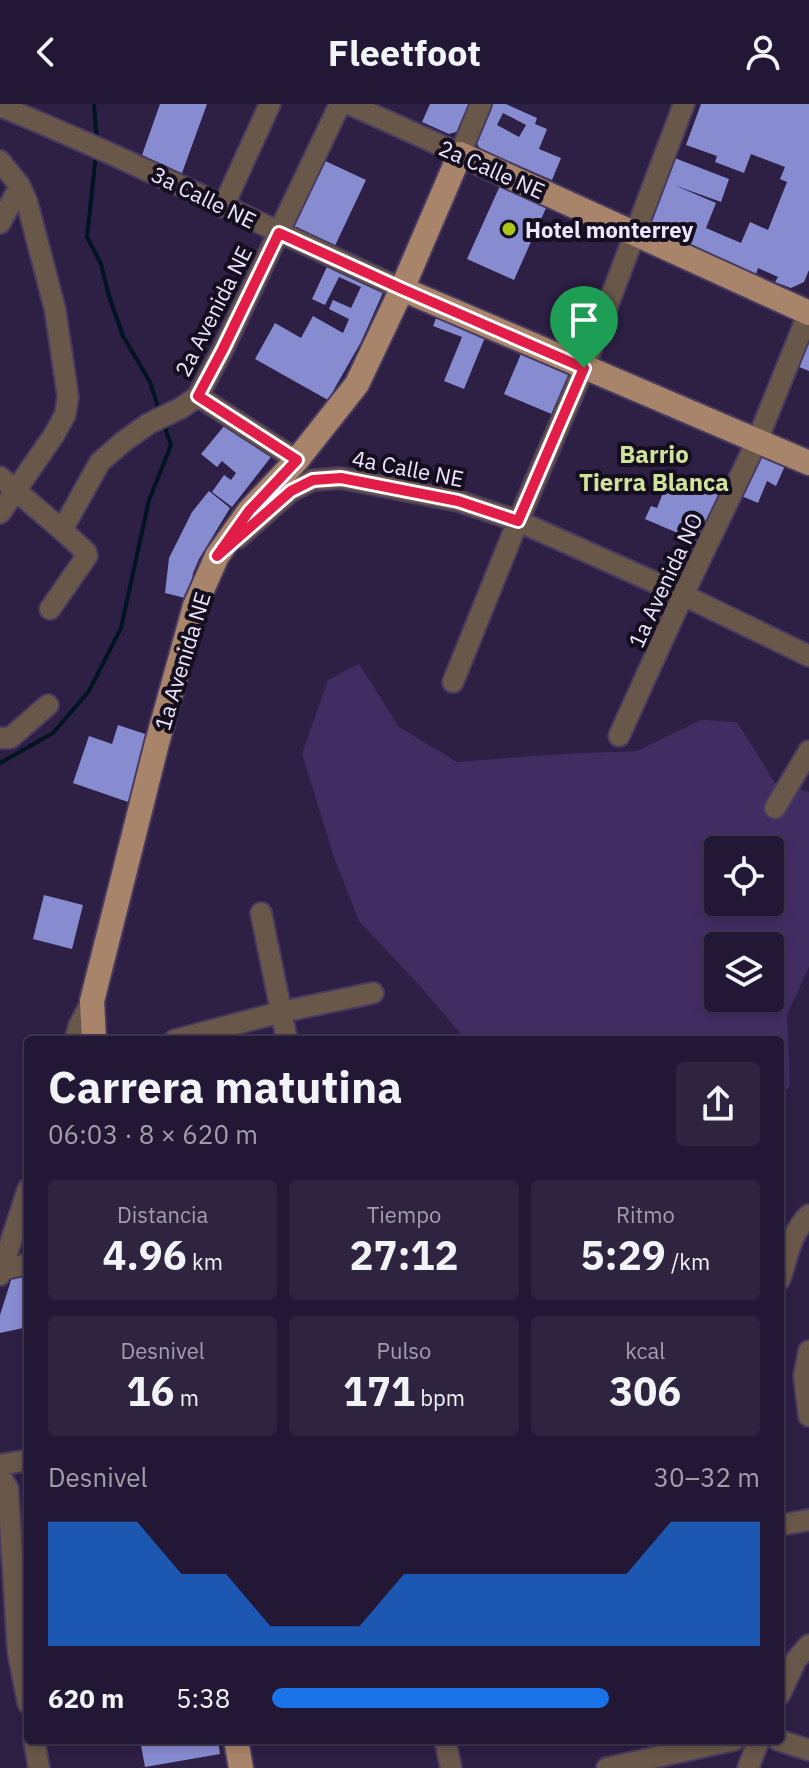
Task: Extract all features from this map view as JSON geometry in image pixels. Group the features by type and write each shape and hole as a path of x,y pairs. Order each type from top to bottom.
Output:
{"main road":[{"name":"2a Calle NE","path":"460,154 809,312"},
{"name":"1a Avenida NE","path":"94,1036 92,1001 195,606 217,556 249,511 297,460 357,384 460,154"},
{"name":"3a Calle NE","path":"402,289 809,463"},
{"path":"237,1744 241,1768"}],"street":[{"path":"223,207 270,104"},
{"name":"2a Avenida NE","path":"62,530 100,462 148,424 198,396 340,104"},
{"name":"2a Calle NE","path":"349,104 460,154"},
{"name":"1a Avenida NE","path":"460,154 481,104"},
{"path":"453,682 584,368 684,104"},
{"name":"3a Calle NE","path":"0,106 125,159 402,289"},
{"path":"0,161 20,186 27,202 55,309 68,397 65,415 0,513"},
{"path":"0,223 20,186"},
{"name":"1a Avenida NO","path":"619,736 757,441 809,312"},
{"path":"198,396 297,460"},
{"path":"0,477 86,552 87,556 50,609"},
{"name":"4a Calle NE","path":"217,556 291,491 313,480 341,478 458,501 518,521 809,656"},
{"path":"0,738 10,738 48,705"},
{"path":"775,808 809,751"},
{"path":"261,913 286,1036"},
{"path":"190,1036 281,1012 373,993"},
{"path":"76,1036 92,1001"},
{"path":"1,1272 24,1201"},
{"path":"784,1267 799,1225 809,1215"},
{"path":"1,1272 24,1265"},
{"path":"809,1351 804,1376 809,1416"},
{"path":"0,1465 24,1461"},
{"path":"0,1475 8,1489 18,1651 24,1666"},
{"path":"784,1524 809,1520"},
{"path":"784,1686 796,1660 809,1645"},
{"path":"784,1742 809,1750"},
{"path":"35,1744 39,1768"},
{"path":"446,1744 451,1768"},
{"path":"607,1768 715,1744"},
{"path":"748,1768 757,1744"}],"shaded area":[{"path":"359,664 399,727 457,762 637,751 701,720 737,722 775,783 809,792 809,967 787,1015 790,1086 784,1092 784,1036 463,1036 359,921 335,860 302,754 328,680"}],"building":[{"path":"160,104 207,104 182,173 141,158"},
{"path":"430,104 471,104 459,131 449,134 422,122"},
{"path":"488,104 506,104 537,118 535,124 547,129 539,149 561,158 552,180 480,149 473,137","holes":["503,113 526,125 519,137 497,125"]},
{"path":"701,104 809,104 809,270 804,282 791,288 775,282 778,277 758,268 756,274 642,226 672,157 729,179 721,202 674,185 716,203 706,228 741,243 750,222 768,230 787,182 780,179 785,167 751,154 744,173 715,162 717,156 686,145"},
{"path":"321,159 366,180 332,252 287,231"},
{"name":"Hotel monterrey","path":"503,179 550,199 514,280 467,259"},
{"path":"331,258 385,288 361,342 328,400 255,359 275,323 301,338 313,316 343,333 349,319 329,309 333,300 351,308 361,287 339,277 325,305 312,299"},
{"path":"439,311 488,330 464,389 444,381 462,337 433,326"},
{"path":"809,338 809,371 792,364"},
{"path":"521,354 570,374 554,415 504,394"},
{"path":"230,419 270,451 271,457 232,507 212,492 224,475 231,480 236,473 222,461 217,467 201,454"},
{"path":"759,447 788,459 776,486 767,481 758,503 739,495"},
{"path":"685,480 721,496 701,543 645,519 651,506 657,508 665,488 679,494"},
{"path":"209,491 230,508 199,559 193,573 189,599 165,593 169,558 192,512"},
{"path":"118,725 154,737 131,803 73,783 89,736 112,744"},
{"path":"44,895 83,905 72,949 33,939"},
{"path":"24,1272 24,1328 0,1333 0,1315 13,1274"},
{"path":"141,1744 219,1744 220,1754 145,1767"}],"waterway":[{"path":"94,104 97,141"},
{"path":"96,154 87,237 101,264 123,336 150,382 160,413"},
{"path":"0,763 53,733 89,691 121,628 149,500 171,445 164,425"}],"place":[{"name":"Hotel monterrey","path":"509,229"}],"district":[{"name":"Barrio Tierra Blanca","path":"654,468"}],"route":[{"path":"279,233 584,368 518,521 458,501 341,478 313,480 291,491 217,556 249,511 297,460 198,396 279,233"}]}
